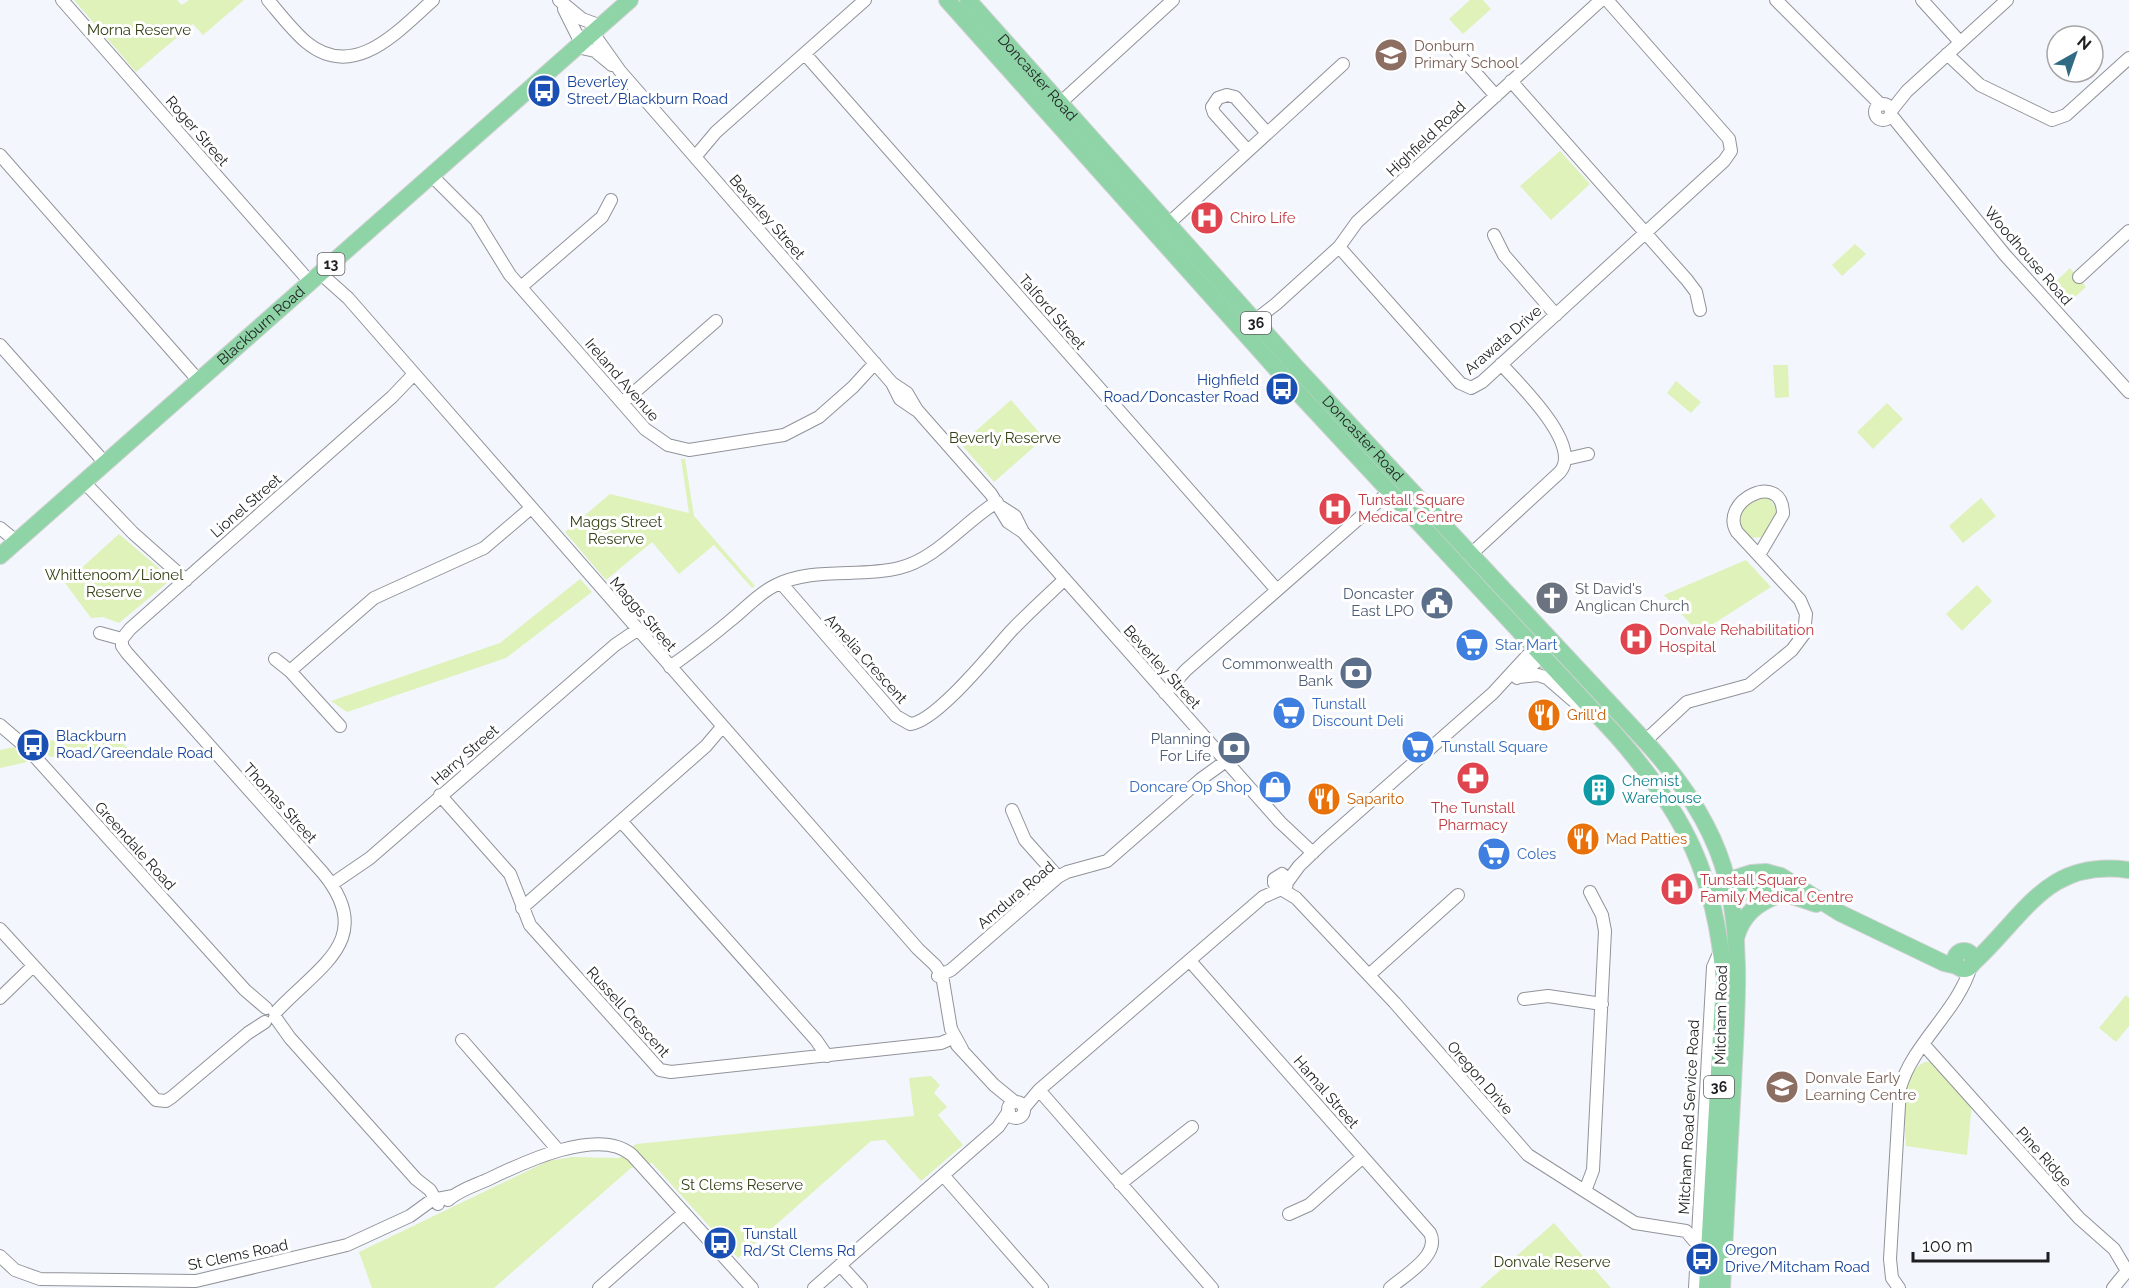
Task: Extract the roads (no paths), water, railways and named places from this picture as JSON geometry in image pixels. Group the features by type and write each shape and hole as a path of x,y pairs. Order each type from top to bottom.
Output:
{"main road":[{"name":"Blackburn Road","path":"7,545 84,482 630,0"},
{"name":"Doncaster Road","path":"947,0 1645,741 1674,774 1698,811 1712,839 1728,886"},
{"name":"Doncaster Road","path":"968,0 1167,225 1389,492 1616,735 1658,786 1686,832 1708,887"},
{"path":"1686,832 1697,829 1698,811"},
{"path":"1712,839 1735,863 1759,873 1788,878 1840,913"},
{"path":"1708,887 1728,886 1783,894 1840,913 1944,963 1963,961 2000,936 2043,890 2064,875 2108,867 2129,870"},
{"path":"1728,886 1759,873"},
{"path":"1759,873 1767,880 1759,892"},
{"name":"Mitcham Road","path":"1707,1288 1728,944 1728,886"},
{"name":"Mitcham Road","path":"1708,887 1728,944 1736,1021 1722,1288"},
{"path":"1728,944 1748,913 1766,901 1783,894"}],"street":[{"name":"Roger Street","path":"62,0 319,274"},
{"path":"268,0 306,42 326,53 344,56 360,55 383,44 433,0"},
{"name":"Beverley Street","path":"559,0 582,19 594,51 620,71"},
{"name":"Beverley Street","path":"559,0 588,37 892,382 900,399 916,410 996,501 1008,522 1023,532 1280,822 1307,859"},
{"path":"692,153 865,0"},
{"path":"1059,104 1173,0"},
{"name":"Highfield Road","path":"1252,326 1339,247 1358,222 1601,0"},
{"name":"Arawata Drive","path":"1339,247 1463,386 1471,388 1477,386 1724,161 1730,154 1731,146 1726,135 1607,0"},
{"name":"Woodhouse Road","path":"1776,0 1884,111 2005,255 2129,392"},
{"path":"1922,0 1973,79 2042,117 2056,120 2066,115 2129,58"},
{"path":"1884,111 2007,0"},
{"path":"1455,50 1496,96"},
{"name":"Talford Street","path":"805,54 1277,590"},
{"path":"1167,225 1343,64"},
{"path":"1511,81 1692,286 1700,310"},
{"path":"1248,151 1212,110 1218,98 1227,95 1235,97 1267,134"},
{"path":"0,154 199,381"},
{"name":"Ireland Avenue","path":"434,173 479,225 502,263 521,287 622,403 655,438 674,447 697,449 793,431 812,422 877,365"},
{"path":"521,287 602,217 611,201"},
{"path":"2079,277 2129,231"},
{"path":"1494,235 1504,255 1556,315"},
{"name":"Maggs Street","path":"319,274 348,298 635,628 918,949 935,965 941,978"},
{"path":"622,403 716,321"},
{"path":"0,345 105,463"},
{"path":"1470,555 1560,472 1566,459 1565,451 1543,410 1501,364"},
{"name":"Lionel Street","path":"122,639 416,376"},
{"path":"1566,459 1588,454"},
{"path":"84,482 133,534 186,580"},
{"path":"1645,741 1687,702 1733,691 1749,684 1800,640 1807,621 1804,607 1795,593 1737,532 1732,520 1739,506 1754,492 1762,490 1772,493 1780,501 1783,514 1759,555"},
{"path":"1163,690 1389,492"},
{"path":"672,670 765,592 781,583 806,576 892,570 908,565 932,551 973,516 996,501"},
{"path":"290,671 374,598 484,548 531,508"},
{"path":"0,528 7,545"},
{"name":"Amelia Crescent","path":"781,583 896,716 910,724 922,720 976,674 1014,629 1067,582"},
{"name":"Harry Street","path":"333,884 370,858 635,628"},
{"path":"100,633 122,639"},
{"name":"Thomas Street","path":"35,968 150,1097 162,1101 172,1097 331,960 342,940 345,924 343,907 333,884 127,653 122,646 122,639"},
{"path":"1493,693 1518,677 1551,640"},
{"path":"813,1288 998,1126 1015,1108 1282,883 1493,693 1514,668 1538,652"},
{"path":"275,659 290,671 340,726"},
{"path":"1518,677 1538,675 1550,680 1571,700 1616,735"},
{"name":"Greendale Road","path":"0,725 28,749 435,1201"},
{"path":"522,908 725,730"},
{"name":"Amdura Road","path":"941,978 1058,877 1067,872 1107,861 1224,759"},
{"name":"Russell Crescent","path":"440,795 510,874 522,908 535,930 660,1070 671,1072 823,1057 941,1043 953,1038"},
{"path":"1012,810 1025,840 1058,877"},
{"path":"621,821 809,1033 823,1057"},
{"name":"Oregon Drive","path":"1282,883 1369,975 1525,1151 1639,1225 1675,1228"},
{"path":"1585,1191 1593,1170 1605,925 1598,905 1590,892"},
{"path":"1369,975 1458,895"},
{"path":"0,929 35,968 0,998"},
{"name":"Mitcham Road Service Road","path":"1695,1288 1713,967 1728,944"},
{"name":"Hamal Street","path":"1190,961 1430,1233 1432,1245 1427,1256 1390,1288"},
{"path":"1899,1288 1892,1278 1890,1259 1900,1092 1907,1072 1957,993 1963,961"},
{"path":"941,978 945,1003 944,1025 1015,1108"},
{"path":"1524,999 1548,996 1602,1004"},
{"path":"462,1040 558,1150"},
{"name":"Pine Ridge","path":"1924,1045 2079,1218 2114,1249 2127,1271 2113,1288"},
{"path":"1039,1090 1212,1288"},
{"path":"1120,1184 1192,1127"},
{"name":"St Clems Road","path":"0,1256 15,1270 40,1279 186,1282 346,1245 410,1216 429,1210 435,1201 453,1196 536,1156 558,1150 612,1146 626,1150 752,1288"},
{"path":"1289,1214 1308,1205 1363,1157"},
{"path":"943,1175 1042,1288"},
{"path":"599,1288 684,1213"},
{"path":"1675,1228 1691,1224 1698,1217"},
{"path":"1675,1228 1690,1234 1697,1244"},
{"path":"840,1264 861,1288"}],"place":[{"name":"Donburn Primary School","path":"1391,55"},
{"name":"Beverley Street/Blackburn Road","path":"544,91"},
{"name":"Chiro Life","path":"1207,218"},
{"name":"Highfield Road/Doncaster Road","path":"1282,389"},
{"name":"Tunstall Square Medical Centre","path":"1335,509"},
{"name":"St David's Anglican Church","path":"1552,598"},
{"name":"Doncaster East LPO","path":"1437,603"},
{"name":"Donvale Rehabilitation Hospital","path":"1636,639"},
{"name":"Star Mart","path":"1472,645"},
{"name":"Commonwealth Bank","path":"1356,673"},
{"name":"Tunstall Discount Deli","path":"1289,713"},
{"name":"Grill'd","path":"1544,715"},
{"name":"Blackburn Road/Greendale Road","path":"33,745"},
{"name":"Tunstall Square","path":"1418,747"},
{"name":"Planning For Life","path":"1234,748"},
{"name":"The Tunstall Pharmacy","path":"1473,778"},
{"name":"Doncare Op Shop","path":"1275,787"},
{"name":"Chemist Warehouse","path":"1599,790"},
{"name":"Saparito","path":"1324,799"},
{"name":"Mad Patties","path":"1583,839"},
{"name":"Coles","path":"1494,854"},
{"name":"Tunstall Square Family Medical Centre","path":"1677,889"},
{"name":"Donvale Early Learning Centre","path":"1782,1087"},
{"name":"Tunstall Rd/St Clems Rd","path":"720,1243"},
{"name":"Oregon Drive/Mitcham Road","path":"1702,1259"}],"park label":[{"name":"Morna Reserve","path":"139,30"},
{"name":"Beverly Reserve","path":"1005,438"},
{"name":"Maggs Street Reserve","path":"616,530"},
{"name":"Whittenoom/Lionel Reserve","path":"114,584"},
{"name":"St Clems Reserve","path":"742,1185"},
{"name":"Donvale Reserve","path":"1552,1262"}]}
